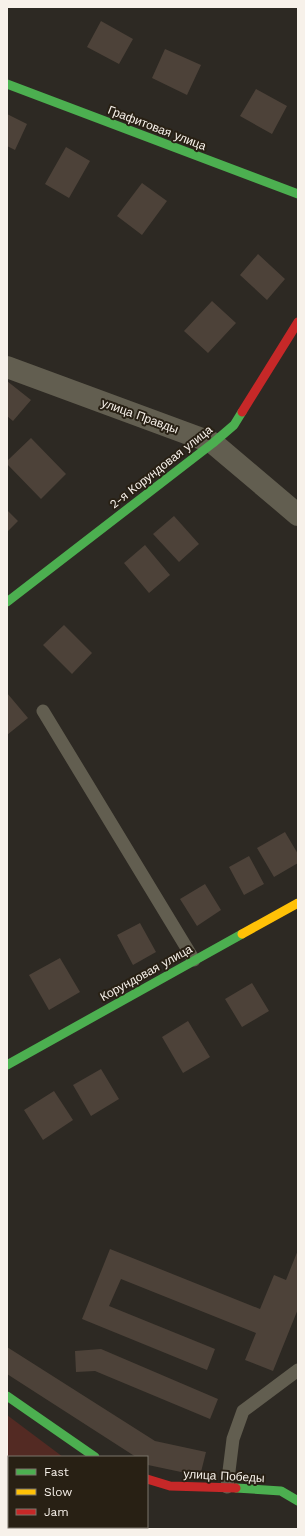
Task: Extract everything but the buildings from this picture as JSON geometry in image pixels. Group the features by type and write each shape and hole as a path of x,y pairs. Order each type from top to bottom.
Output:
{"street":[{"name":"Графитовая улица","path":"7,84 298,194"},
{"name":"2-я Корундовая улица","path":"7,602 213,443 234,425 298,322"},
{"name":"улица Правды","path":"7,367 213,443 298,515"},
{"name":"Корундовая улица","path":"7,1065 298,903"},
{"path":"7,1396 94,1456"},
{"name":"улица Победы","path":"148,1478 170,1486 227,1487 281,1491 298,1501"}],"lane":[{"path":"43,711 194,960"},
{"path":"227,1487 233,1439 243,1411 298,1370"}],"shaded area":[{"path":"7,1415 62,1456 8,1456 8,1528 117,1529 7,1529"}],"traffic: fast":[{"path":"7,84 298,194"},
{"path":"7,602 213,443 234,425 242,412"},
{"path":"7,1065 242,934"},
{"path":"7,1396 94,1456"},
{"path":"236,1488 281,1491 298,1501"}],"traffic: slow":[{"path":"242,934 298,903"}],"traffic: jam":[{"path":"242,412 298,322"},
{"path":"148,1479 170,1486 236,1488"}]}
